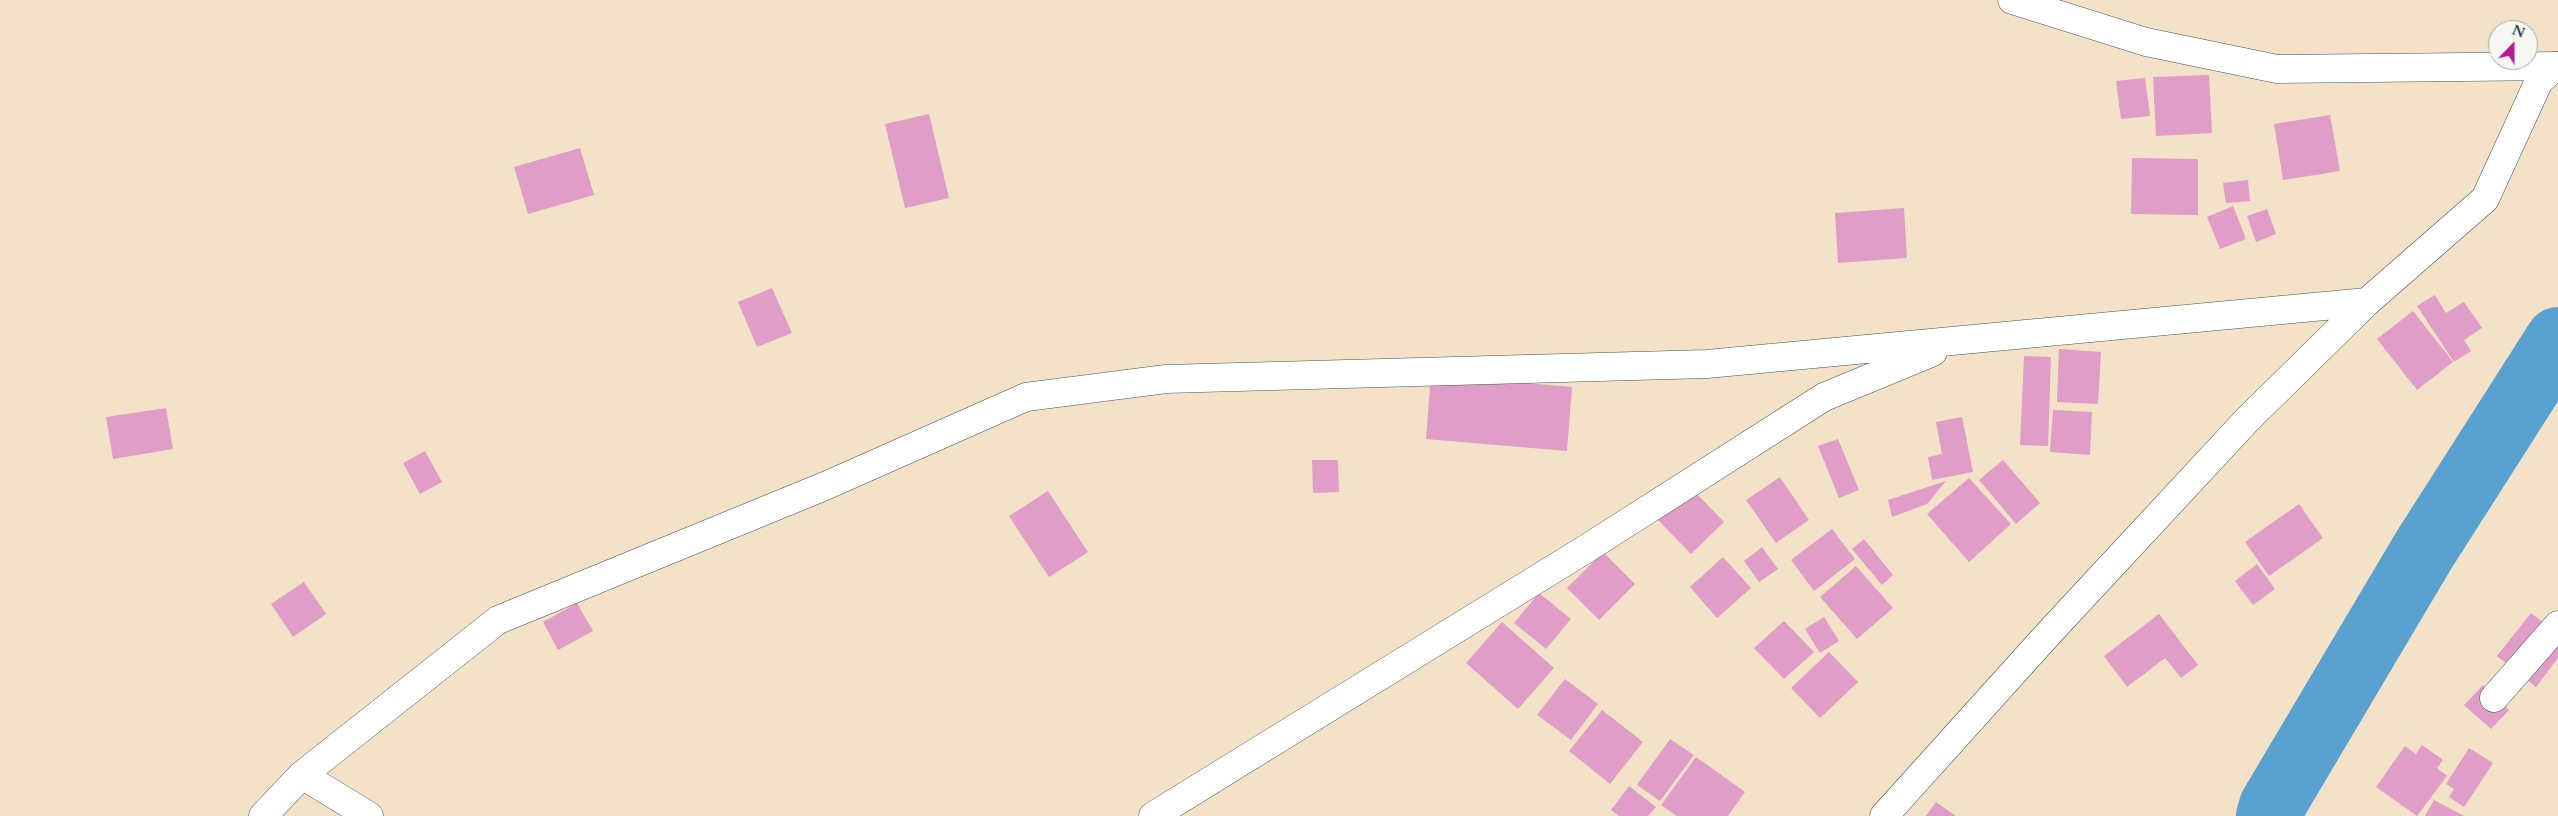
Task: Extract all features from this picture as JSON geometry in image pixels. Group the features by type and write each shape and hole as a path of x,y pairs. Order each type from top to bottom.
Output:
{"street":[{"path":"2012,0 2146,42 2277,69 2557,66"},
{"path":"1884,816 2049,633 2247,420 2367,302 2485,198 2539,81 2557,66"},
{"path":"263,816 302,775 498,620 824,486 1026,397 1166,379 1707,364 2367,302"},
{"path":"1153,816 1589,547 1824,397 1960,341"},
{"path":"2494,698 2558,625"},
{"path":"302,775 369,816"}],"building":[{"path":"2209,75 2212,133 2156,136 2153,77"},
{"path":"2145,78 2150,116 2121,119 2116,81"},
{"path":"929,114 949,198 905,208 885,124"},
{"path":"2330,115 2340,171 2283,180 2274,124"},
{"path":"580,148 594,195 528,214 514,167"},
{"path":"2132,158 2198,159 2198,215 2131,214"},
{"path":"2248,180 2250,201 2226,203 2223,183"},
{"path":"2233,206 2246,239 2220,249 2207,217"},
{"path":"1904,208 1907,258 1838,263 1835,213"},
{"path":"2267,209 2276,234 2256,242 2247,216"},
{"path":"772,288 792,333 757,347 738,302"},
{"path":"2435,295 2446,313 2464,302 2482,328 2464,340 2471,351 2454,362 2417,306"},
{"path":"2413,311 2453,362 2417,390 2377,339"},
{"path":"2059,349 2101,352 2098,404 2057,402"},
{"path":"2024,356 2051,357 2048,446 2020,445"},
{"path":"1431,375 1572,387 1567,451 1426,439"},
{"path":"166,408 173,449 113,459 106,417"},
{"path":"2053,410 2092,412 2090,455 2050,452"},
{"path":"1962,417 1973,472 1932,480 1928,457 1942,454 1936,422"},
{"path":"1838,439 1859,490 1839,498 1818,446"},
{"path":"425,451 442,482 420,494 403,463"},
{"path":"1312,460 1338,460 1339,492 1313,493"},
{"path":"2003,460 2040,503 2016,524 1979,480"},
{"path":"1780,477 1809,520 1776,543 1746,500"},
{"path":"1969,478 2011,524 1969,562 1927,514"},
{"path":"1946,481 1927,504 1892,517 1888,500"},
{"path":"1691,488 1724,522 1691,554 1658,520"},
{"path":"1048,491 1088,552 1049,577 1009,516"},
{"path":"2299,504 2323,538 2269,576 2245,542"},
{"path":"1832,529 1855,559 1814,591 1791,560"},
{"path":"1864,539 1893,575 1882,585 1852,549"},
{"path":"1762,547 1778,569 1759,582 1744,561"},
{"path":"1603,552 1635,584 1599,620 1567,588"},
{"path":"1723,557 1751,588 1717,618 1690,587"},
{"path":"2257,564 2275,589 2253,605 2235,581"},
{"path":"1856,566 1893,608 1857,639 1820,597"},
{"path":"304,582 326,614 293,637 271,604"},
{"path":"1539,593 1571,619 1546,649 1514,623"},
{"path":"577,603 593,631 558,650 543,622"},
{"path":"2531,613 2558,634 2558,658 2536,687 2497,656"},
{"path":"2159,614 2198,665 2181,678 2165,658 2127,687 2104,656"},
{"path":"1824,617 1839,641 1820,653 1805,629"},
{"path":"1784,621 1814,652 1784,679 1754,648"},
{"path":"1502,622 1554,668 1518,709 1466,663"},
{"path":"1829,652 1858,682 1820,718 1791,688"},
{"path":"1565,679 1598,704 1571,740 1537,715"},
{"path":"2483,685 2509,710 2491,729 2464,705"},
{"path":"1602,710 1643,742 1610,784 1569,751"},
{"path":"1670,739 1694,755 1660,801 1637,785"},
{"path":"2422,745 2443,760 2437,768 2447,776 2417,816 2376,787 2405,746 2416,754"},
{"path":"2469,748 2493,763 2464,807 2449,797 2454,789 2446,784"},
{"path":"1696,757 1745,792 1728,816 1677,816 1661,805"},
{"path":"1629,786 1656,807 1648,816 1619,816 1611,810"},
{"path":"2434,800 2464,816 2425,816"},
{"path":"1936,802 1956,816 1926,816"}],"waterway":[{"path":"2269,816 2272,806 2424,550 2558,340"}]}
